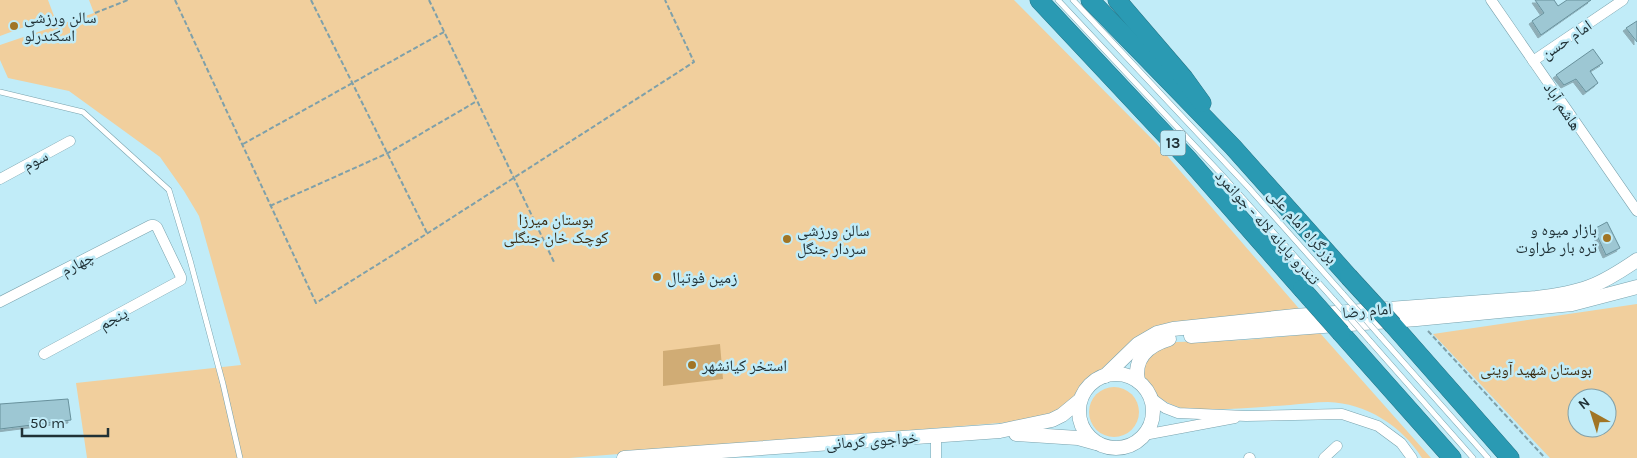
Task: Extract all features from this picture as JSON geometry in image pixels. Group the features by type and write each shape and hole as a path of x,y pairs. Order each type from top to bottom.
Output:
{"highway":[{"path":"1025,0 1069,32"},
{"name":"13","path":"1039,0 1188,159 1452,458"},
{"name":"بزرگراه امام علی","path":"1090,0 1232,146 1349,277 1386,331 1510,458"},
{"path":"1117,0 1184,78 1232,146"}],"main road":[{"name":"امام رضا","path":"1105,376 1138,344 1164,331 1286,317 1536,298 1571,293 1607,280 1637,260"},
{"name":"امام رضا","path":"1138,381 1138,364 1143,354 1152,346 1168,339 1572,304 1637,287"},
{"path":"1000,431 1078,438 1111,448 1126,447 1135,443 1144,435 1149,428 1152,418 1153,407 1150,397 1146,389 1138,381 1120,374 1105,376 1091,383 1084,391 1079,401 1078,411 1083,430 1096,443"},
{"path":"1000,431 1052,420 1062,415 1079,401"},
{"name":"خواجوی کرمانی","path":"624,458 1000,431"}],"street":[{"name":"هاشم آباد","path":"1491,0 1637,211"},
{"name":"امام حسن","path":"1533,62 1623,0"},
{"name":"سوم","path":"0,179 70,141"},
{"name":"چهارم","path":"0,302 154,225 181,280"},
{"name":"پنجم","path":"44,354 181,280"},
{"path":"1150,397 1165,408 1178,413 1246,416 1342,414 1378,426 1401,443 1412,458"},
{"path":"1144,435 1217,423 1246,416"},
{"path":"936,435 936,458"},
{"path":"1324,458 1336,446"}],"lane":[{"name":"تندرو پایانه لاله - جوانمرد","path":"1058,0 1223,176 1473,458"},
{"path":"1073,0 1249,188 1343,294 1386,331 1488,458"},
{"path":"0,92 83,112 169,190 223,384 240,458"}],"path":[{"path":"94,13 128,0"},
{"path":"175,0 316,302 428,233 694,62 665,0"},
{"path":"311,0 428,233"},
{"path":"429,0 554,262"},
{"path":"242,145 444,32"},
{"path":"270,206 388,153 477,101"},
{"path":"1417,318 1545,458"}],"green space":[{"name":"سالن ورزشی اسکندرلو","path":"0,0 48,0 54,16 0,36"},
{"name":"بوستان میرزا کوچک خان جنگلی","path":"89,0 1014,0 1156,143 1302,312 1177,326 1089,377 1072,400 1064,407 1048,415 1024,421 569,458 87,458 76,383 241,365 199,216 160,157 69,91 8,78 0,60 0,45 94,13"},
{"name":"بوستان شهید آوینی","path":"1637,304 1637,458 1550,458 1433,334"},
{"path":"1320,333 1431,458 1422,458 1404,436 1382,418 1356,407 1328,402 1212,410 1187,409 1172,405 1154,393 1142,373 1146,358 1168,343 1245,340"},
{"path":"1114,387 1124,389 1132,394 1137,402 1139,412 1137,422 1132,430 1124,435 1114,437 1104,435 1096,430 1091,422 1089,412 1091,402 1096,394 1104,389"}],"shaded area":[{"name":"استخر کیانشهر","path":"720,344 723,379 663,386 663,351"}],"building":[{"path":"1535,0 1554,0 1558,6 1567,0 1591,0 1541,35 1532,21 1544,13"},
{"path":"1637,21 1637,42 1626,28"},
{"path":"1593,49 1603,63 1590,71 1598,83 1586,92 1576,79 1564,85 1556,75"},
{"name":"بازار میوه و تره‌ بار طراوت","path":"1607,222 1620,248 1606,255 1594,229"},
{"path":"68,399 71,420 0,429 0,404"}],"place":[{"name":"سالن ورزشی اسکندرلو","path":"14,26"},
{"name":"بازار میوه و تره‌ بار طراوت","path":"1607,238"},
{"name":"سالن ورزشی سردار جنگل","path":"787,239"},
{"name":"زمین فوتبال","path":"657,277"},
{"name":"استخر کیانشهر","path":"692,365"}]}
